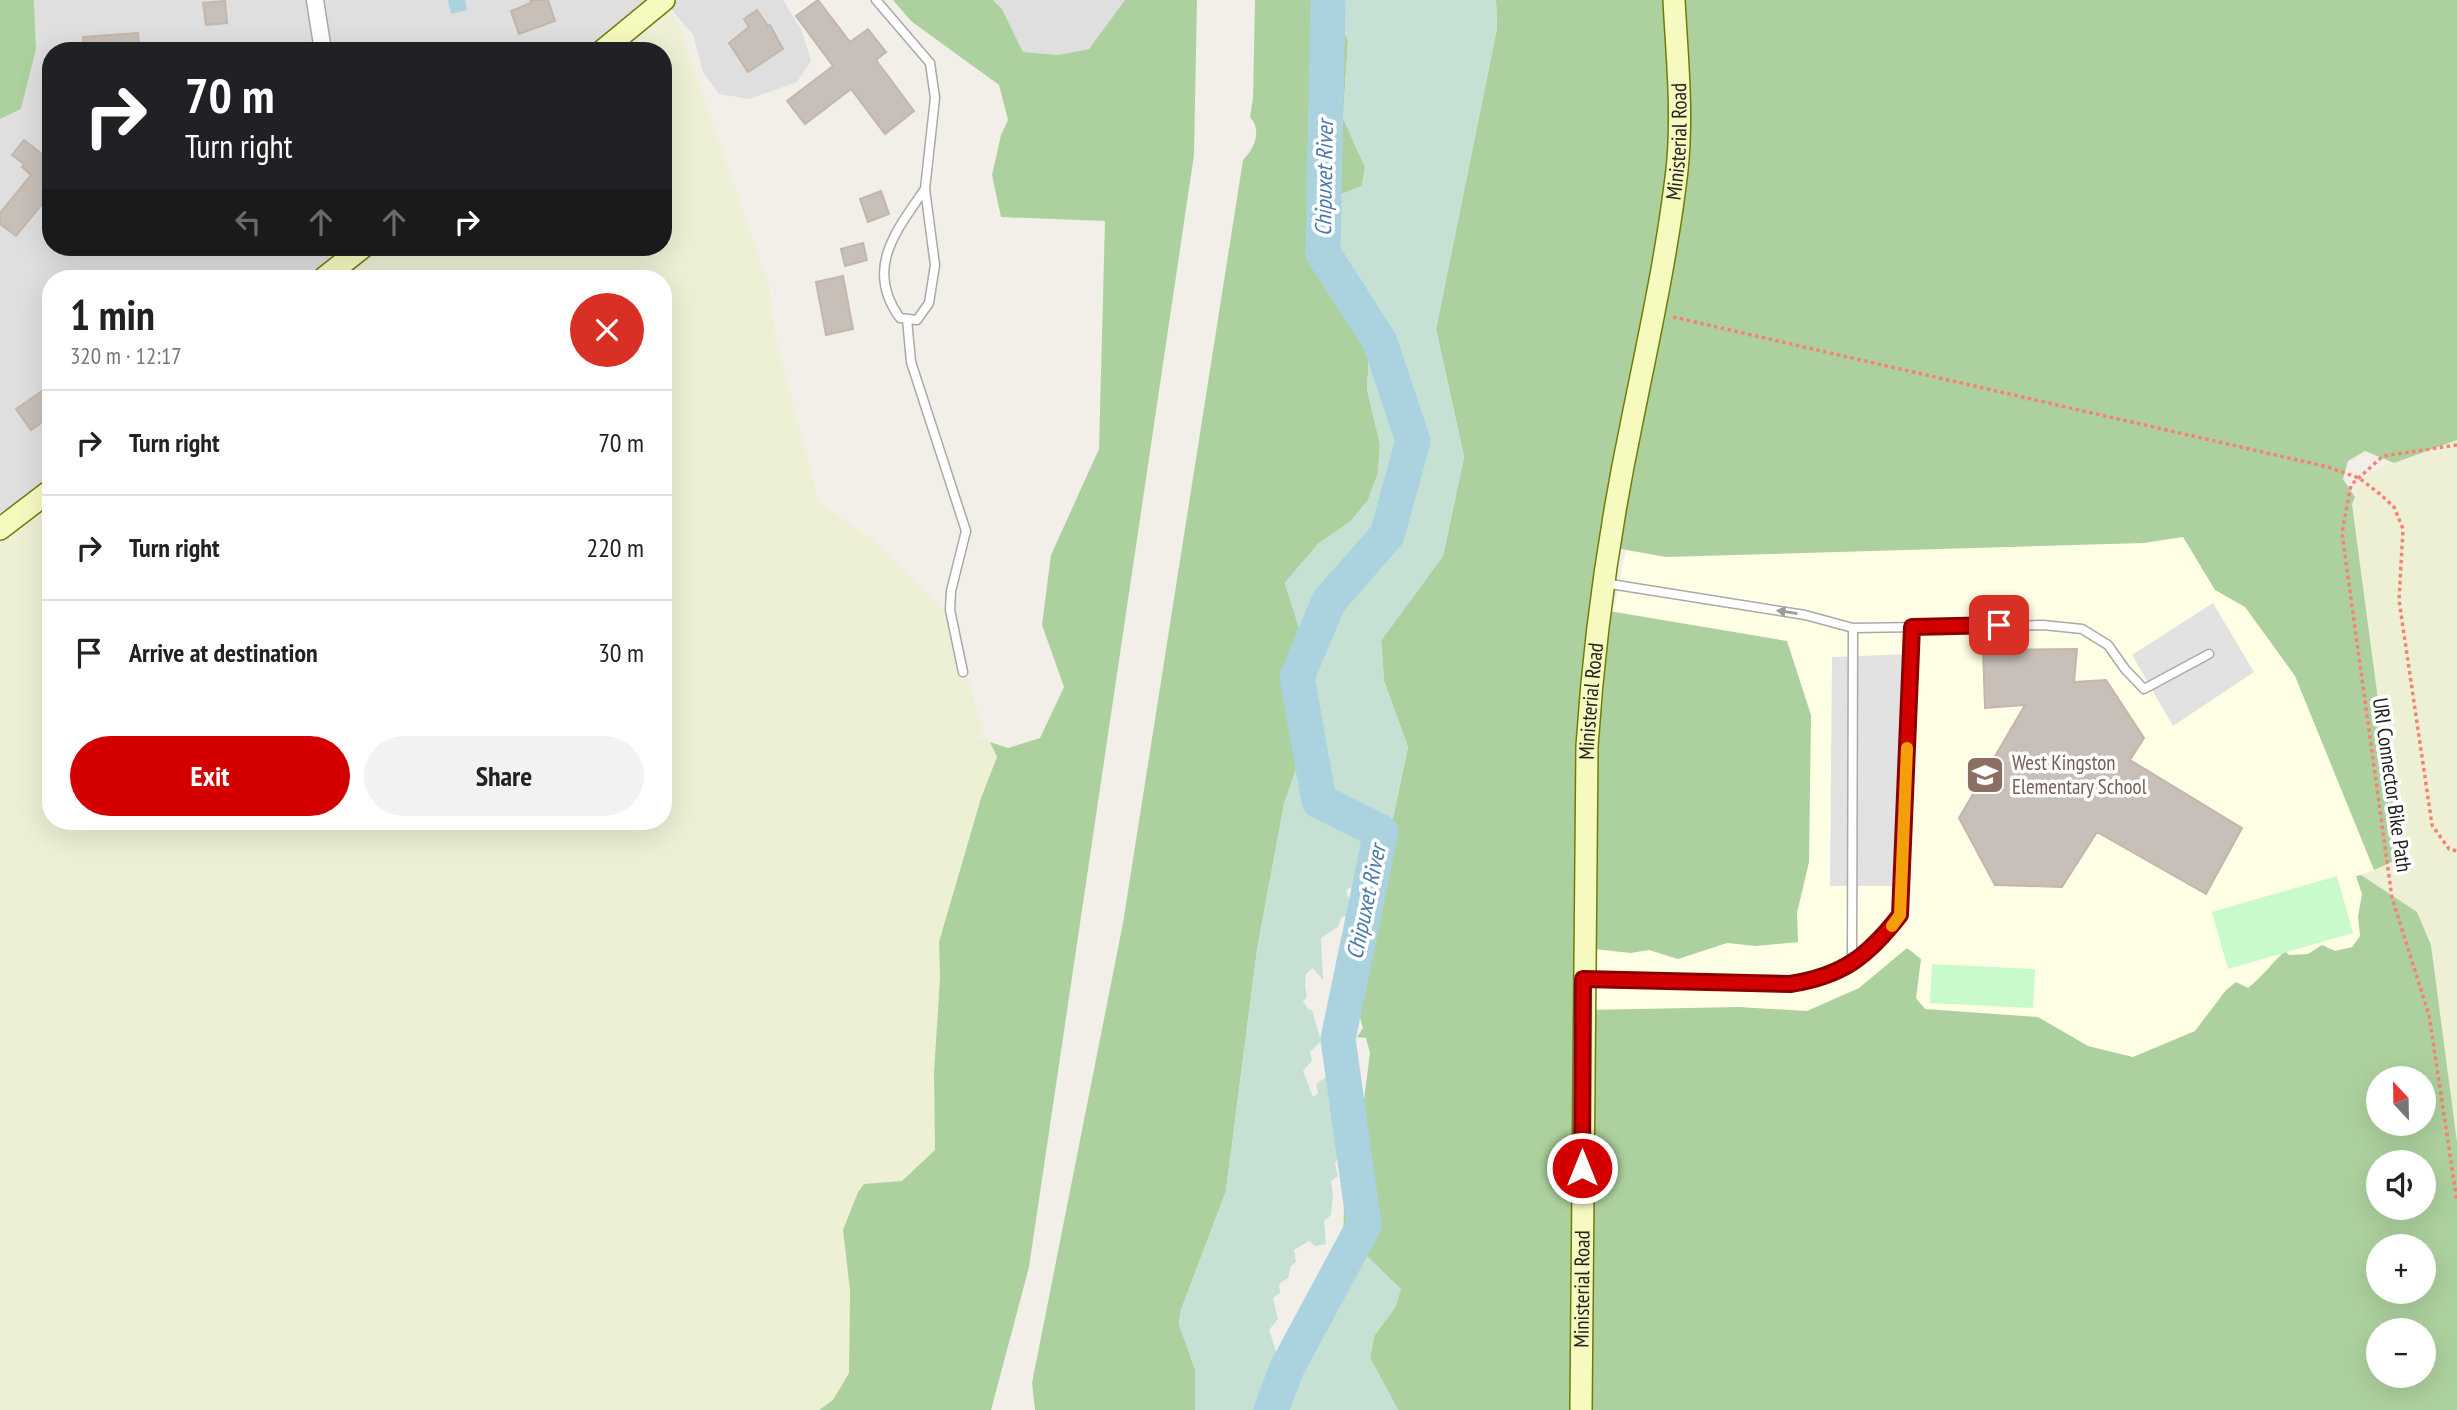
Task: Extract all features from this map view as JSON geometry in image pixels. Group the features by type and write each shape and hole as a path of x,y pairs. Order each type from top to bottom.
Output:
{"main road":[{"path":"613,42 664,0"},
{"name":"Ministerial Road","path":"1581,1410 1583,979 1587,747 1592,670 1630,428 1654,313 1677,168 1680,113 1674,0"},
{"path":"333,270 350,256"},
{"path":"0,529 42,497"}],"street":[{"path":"315,0 322,42"}],"lane":[{"path":"876,0 930,63 935,98 925,189 935,265 933,278 929,303 916,320 900,318 888,302 883,275 891,239 925,189"},
{"path":"907,319 911,362 966,531 951,591 950,610 963,672"},
{"path":"1604,583 1805,615 1853,628 2043,625 2082,629 2108,645 2124,669 2144,689 2209,654"},
{"path":"1583,979 1790,984 1812,980 1852,964 1874,948 1900,915 1912,627"},
{"path":"1852,964 1853,628"}],"path":[{"path":"1654,313 2328,467 2358,478 2395,507 2403,529 2399,600 2432,825 2449,849 2457,850"},
{"name":"URI Connector Bike Path","path":"2457,444 2383,456 2351,485 2342,533 2392,898 2429,1016 2457,1201"}],"shaded area":[{"path":"34,0 783,0 802,31 811,61 797,82 749,99 719,94 703,72 693,35 667,4 618,42 42,42 42,256 347,256 329,270 42,270 42,495 0,527 0,119 21,109 36,49"},
{"path":"993,0 1125,0 1089,49 1058,55 1023,52 1002,9"},
{"path":"1341,0 1496,0 1497,28 1436,329 1464,457 1443,556 1381,641 1384,681 1408,747 1391,827 1393,848 1382,865 1369,866 1368,879 1346,890 1353,912 1341,918 1338,927 1321,938 1323,980 1313,968 1306,974 1307,997 1303,1001 1308,1009 1312,1010 1321,1041 1310,1052 1312,1061 1303,1071 1313,1097 1318,1093 1316,1084 1331,1074 1342,1110 1336,1115 1340,1153 1335,1164 1338,1176 1331,1181 1331,1215 1324,1221 1326,1244 1315,1246 1309,1241 1294,1250 1296,1262 1291,1266 1288,1278 1279,1284 1280,1293 1273,1298 1278,1319 1269,1330 1278,1357 1273,1362 1277,1382 1287,1383 1293,1378 1321,1285 1343,1244 1363,1252 1401,1289 1396,1306 1374,1336 1370,1358 1398,1410 1195,1410 1195,1369 1179,1324 1181,1310 1226,1191 1257,950 1284,804 1299,761 1294,744 1293,699 1304,645 1285,583 1318,544 1351,521 1368,500 1378,473 1380,445 1367,389 1370,339 1326,254 1310,239 1306,223 1315,204 1362,186 1365,167 1343,118 1348,41 1343,29"},
{"path":"667,4 676,17 769,286 775,334 818,501 873,540 949,616 984,732 978,737 990,742 997,757 981,798 939,942 940,978 934,1072 935,1150 902,1181 864,1185 843,1230 850,1290 849,1373 833,1400 819,1410 0,1410 0,527 42,495 42,830 672,830 672,270 329,270 347,256 672,256 672,42 618,42"},
{"path":"2457,440 2457,1142 2431,945 2361,875 2394,861 2405,840 2388,775 2352,504 2359,485 2372,471"},
{"name":"West Kingston Elementary School","path":"1640,475 2329,493 2406,1053 1594,1082 1606,653"},
{"path":"2213,603 2254,672 2173,726 2132,655"},
{"path":"1911,654 1902,886 1830,886 1832,657"}],"green space":[{"path":"0,0 34,0 36,49 21,109 0,119"},
{"path":"893,0 993,0 1002,9 1023,52 1058,55 1089,49 1125,0 1197,0 1194,155 1029,1267 991,1410 819,1410 833,1400 849,1373 850,1290 843,1230 858,1192 864,1184 902,1181 935,1150 934,1072 940,978 939,942 981,798 997,757 990,742 1008,748 1040,738 1064,687 1042,625 1051,555 1099,449 1105,221 1001,217 992,175 1001,135 1008,120 999,85 911,21"},
{"path":"1255,0 1341,0 1343,29 1348,41 1343,118 1365,167 1362,186 1316,204 1310,239 1326,254 1370,339 1367,389 1380,444 1378,473 1368,500 1351,521 1318,544 1285,583 1305,645 1293,699 1294,744 1299,761 1284,804 1257,950 1226,1191 1181,1310 1179,1324 1195,1369 1195,1410 1035,1410 1032,1383 1123,923 1243,160 1256,139 1256,128 1250,117 1253,98"},
{"path":"1496,0 2457,0 2457,440 2394,463 2365,451 2348,461 2343,479 2355,497 2352,504 2388,775 2405,840 2394,861 2374,870 2295,676 2245,607 2215,590 2183,537 2143,543 1666,557 1610,547 1603,610 1787,641 1811,715 1809,862 1797,913 1798,942 1756,946 1727,943 1678,959 1649,950 1631,953 1584,948 1586,1010 1739,1007 1807,1011 1859,988 1907,948 1921,959 1916,998 1925,1009 2038,1017 2088,1046 2133,1057 2195,1031 2226,990 2236,982 2248,988 2285,951 2289,955 2308,954 2322,945 2335,951 2352,947 2360,936 2358,917 2362,894 2356,876 2361,875 2417,912 2431,945 2457,1142 2457,1410 1398,1410 1370,1358 1374,1336 1396,1306 1343,1244 1344,1204 1358,1147 1370,1053 1366,1038 1357,1037 1363,1028 1357,1007 1357,995 1367,968 1368,951 1375,944 1373,929 1383,907 1382,865 1393,848 1391,827 1408,747 1384,681 1381,640 1443,556 1464,457 1436,329 1497,28"},
{"path":"2337,876 2353,933 2228,969 2212,912"},
{"path":"1932,964 2035,969 2033,1008 1930,1003"}],"water":[{"path":"448,0 465,0 467,10 451,14"}],"building":[{"path":"530,0 548,0 555,21 519,34 511,11 531,3"},
{"path":"818,0 850,42 868,29 886,52 876,60 914,111 885,134 851,89 805,124 787,101 833,66 796,16"},
{"path":"225,1 227,23 206,25 203,3"},
{"path":"757,10 768,26 770,25 783,49 748,72 729,43 749,27 744,19"},
{"path":"138,33 138,42 83,42 83,37"},
{"path":"24,140 42,154 42,204 16,236 0,224 0,213 31,175 22,167 24,164 12,155"},
{"path":"881,191 889,214 868,222 860,199"},
{"path":"863,243 867,260 845,266 841,249"},
{"path":"843,276 853,329 826,335 816,282"},
{"path":"42,391 42,422 31,430 16,409"},
{"name":"West Kingston Elementary School","path":"2077,649 2074,682 2106,680 2144,738 2130,760 2242,828 2206,894 2097,832 2062,887 1995,885 1959,818 2025,705 1985,708 1983,650"}],"waterway":[{"name":"Chipuxet River","path":"1271,1410 1287,1368 1364,1225 1338,1039 1381,832 1319,801 1297,677 1329,601 1387,535 1413,441 1380,342 1323,253 1328,0"}],"slow traffic":[{"path":"1892,926 1900,915 1907,748"}],"place":[{"name":"West Kingston Elementary School","path":"1985,775"}],"route":[{"path":"1582,1168 1583,979 1790,984 1812,980 1852,964 1874,948 1900,915 1912,627 1999,625"}]}
